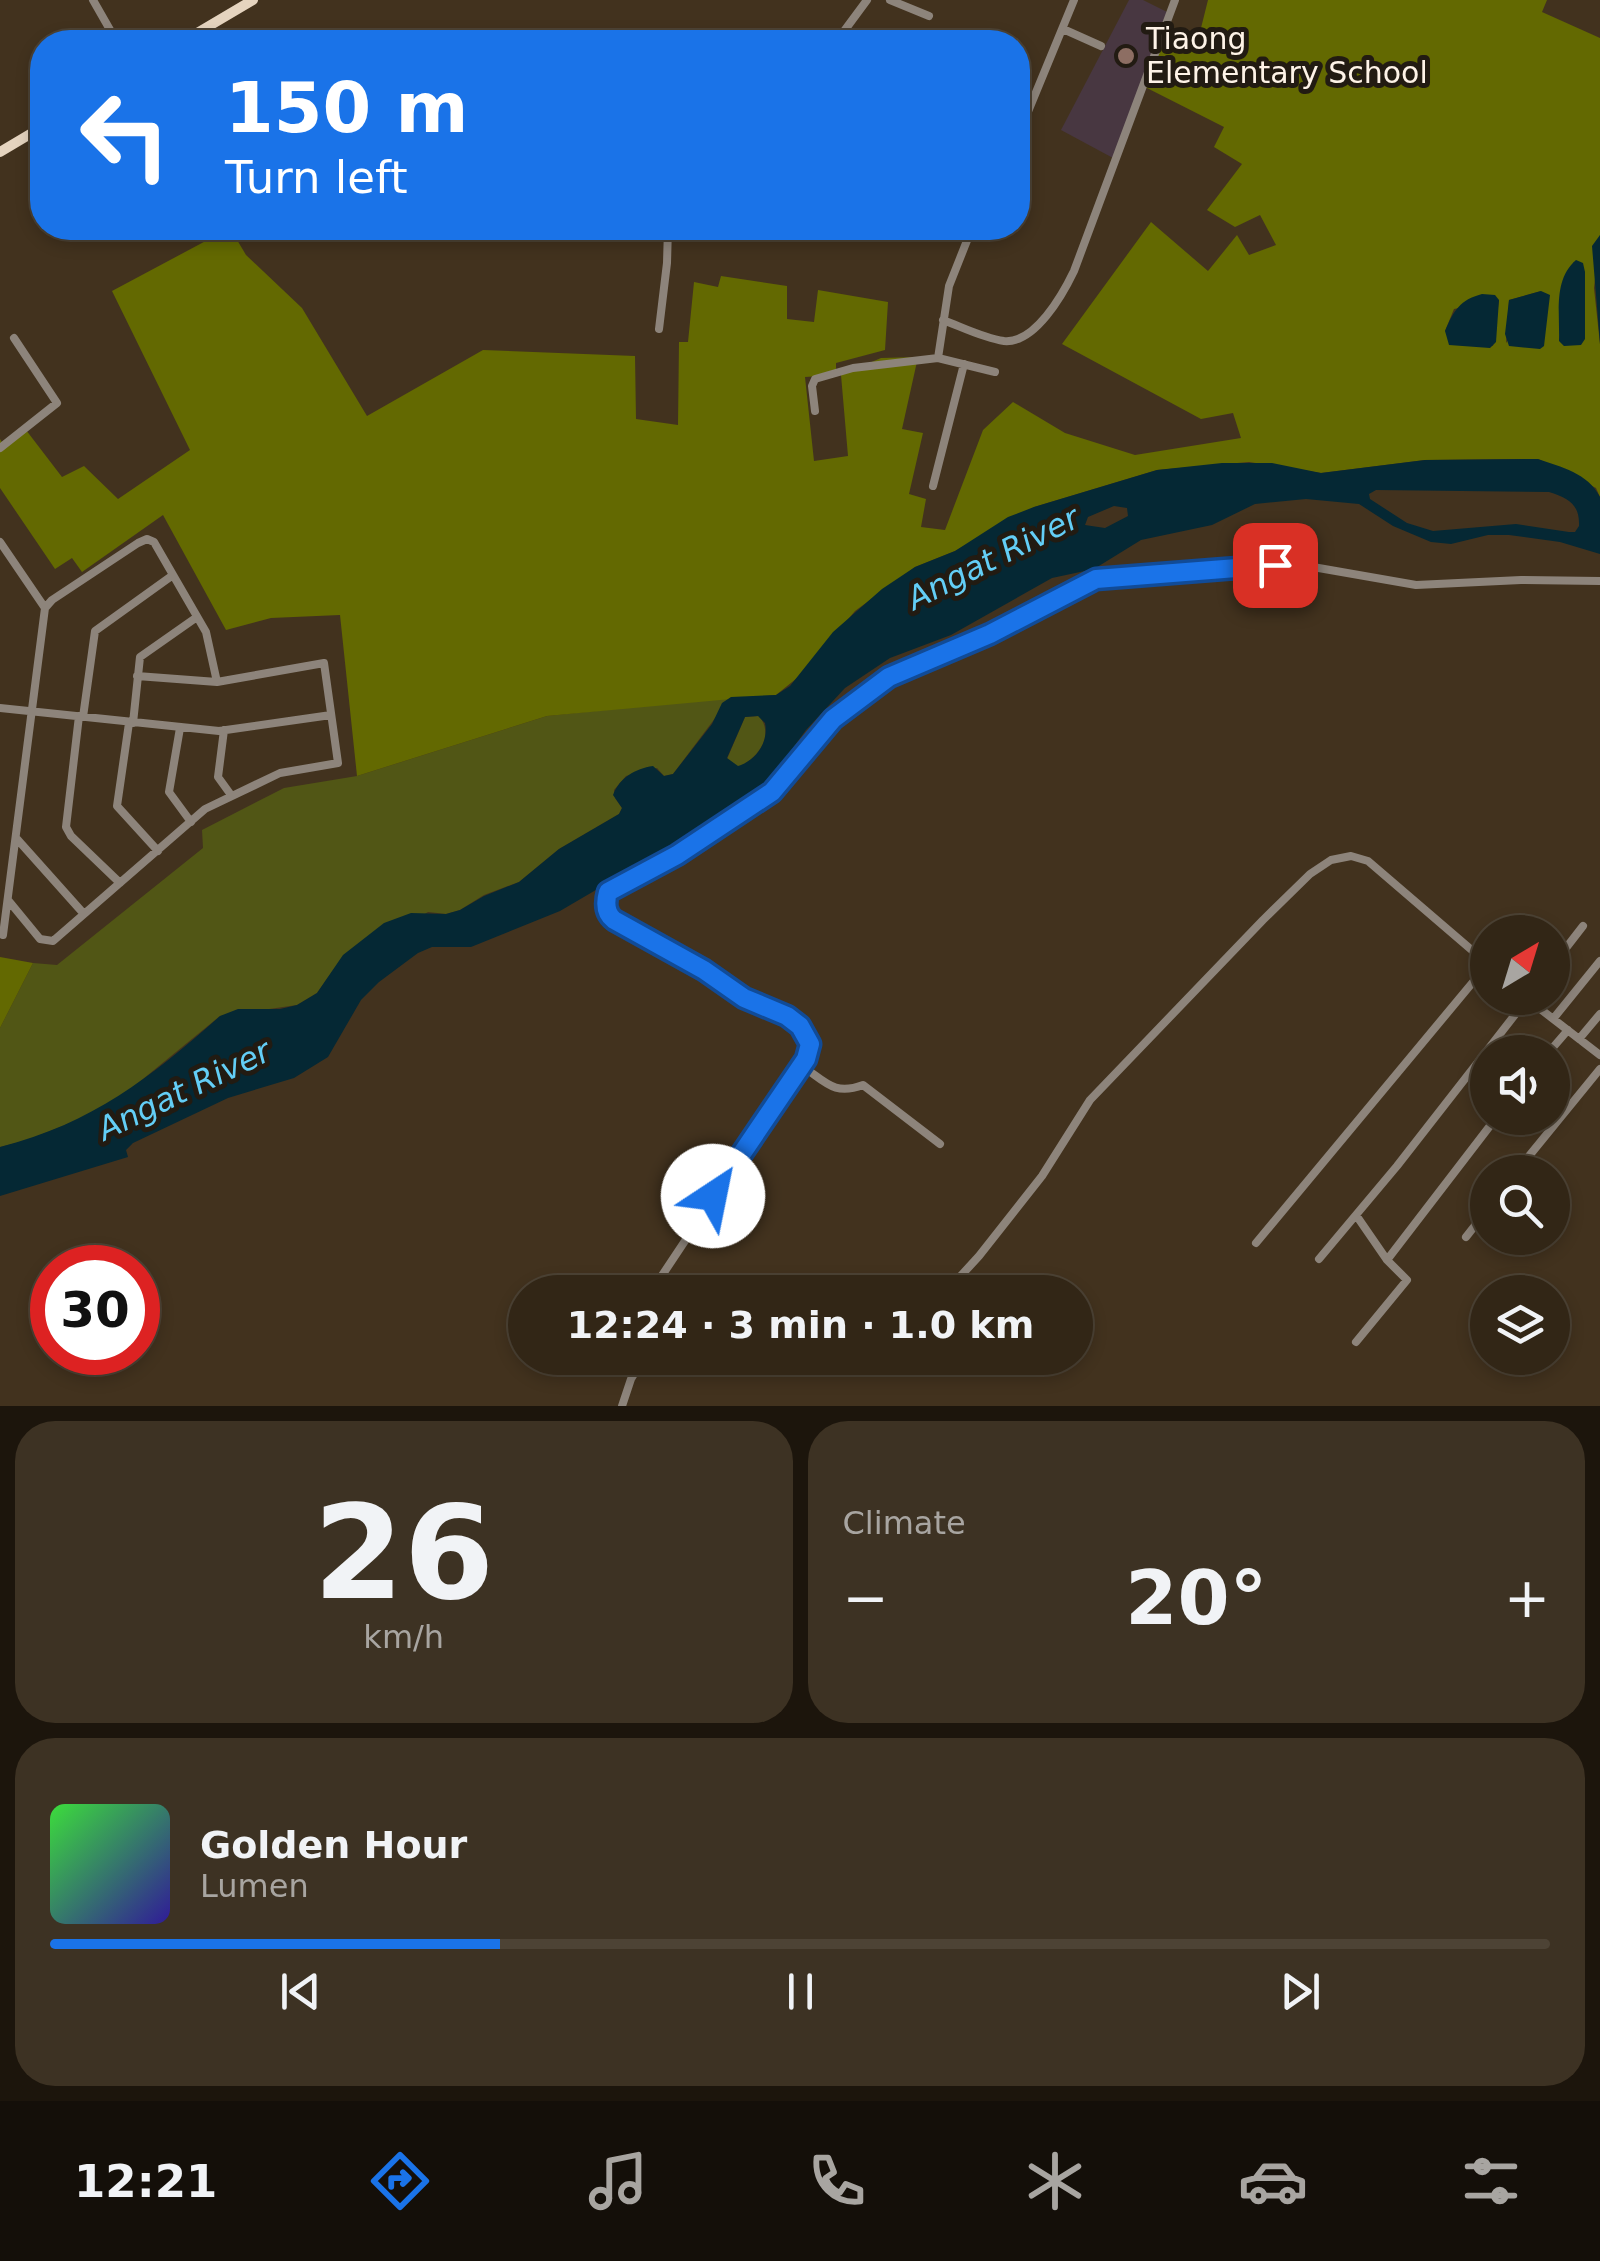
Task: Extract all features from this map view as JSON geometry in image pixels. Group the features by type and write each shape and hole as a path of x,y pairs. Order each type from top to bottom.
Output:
{"main road":[{"path":"202,30 253,0"},
{"path":"0,152 30,134"}],"street":[{"path":"93,0 110,30"},
{"path":"845,30 867,0"},
{"path":"890,0 928,16"},
{"path":"1030,107 1074,0"},
{"path":"943,320 1006,341 1018,339 1059,303 1175,0"},
{"path":"1062,29 1101,46"},
{"path":"659,330 668,240"},
{"path":"938,358 948,286 967,240"},
{"path":"0,448 57,404 14,338"},
{"path":"815,411 815,378 853,368 938,358 995,372"},
{"path":"933,486 964,364"},
{"path":"4,935 45,608 147,539 154,542 206,632 216,682"},
{"path":"0,542 45,608"},
{"path":"662,1275 802,1066 810,1044 800,1026 744,998 704,970 608,916 608,892 677,855 772,792 833,719 889,677 990,634 1104,577 1290,564 1416,585 1600,581"},
{"path":"120,884 66,827 94,631 173,575"},
{"path":"158,851 118,806 140,656 197,617"},
{"path":"8,900 40,938 53,941 205,809 280,773 338,764 324,664 216,682 137,676"},
{"path":"0,708 224,730 331,715"},
{"path":"180,728 169,792 192,822"},
{"path":"224,730 218,777 231,795"},
{"path":"16,839 84,914"},
{"path":"960,1275 1042,1176 1090,1100 1197,987 1310,874 1330,860 1351,856 1368,860 1488,964 1256,1243"},
{"path":"1570,943 1583,926"},
{"path":"1553,1018 1600,961"},
{"path":"1579,1040 1600,1014"},
{"path":"1319,1260 1514,1015"},
{"path":"1549,1015 1600,1055"},
{"path":"1564,1035 1568,1030"},
{"path":"802,1066 838,1090 845,1092 864,1085 940,1144"},
{"path":"1530,1155 1600,1069"},
{"path":"1387,1260 1483,1135"},
{"path":"1356,1215 1387,1260 1404,1276 1406,1286 1356,1342"},
{"path":"1466,1237 1470,1232"},
{"path":"622,1406 633,1375"}],"shaded area":[{"name":"Tiaong Elementary School","path":"1129,0 1143,0 1169,13 1113,158 1061,130"},
{"path":"1208,0 1547,0 1542,12 1600,38 1600,235 1594,288 1600,344 1600,497 1596,488 1538,459 1425,460 1321,473 1249,462 1157,470 1034,507 955,551 915,567 855,611 802,674 776,695 547,716 357,776 340,615 271,618 226,630 163,515 82,572 72,558 55,569 0,488 0,439 3,444 26,430 62,477 84,466 118,499 190,450 112,291 208,240 237,240 246,255 302,308 367,416 483,350 635,356 636,419 678,425 679,342 688,342 694,282 718,287 721,276 787,286 787,319 814,322 818,290 888,302 885,350 836,363 836,375 805,377 814,461 848,456 841,375 881,358 918,357 902,429 923,433 909,494 926,499 921,527 945,530 983,430 1013,402 1065,433 1135,455 1241,438 1233,413 1201,419 1062,344 1151,222 1208,271 1237,235 1249,255 1276,245 1260,215 1235,227 1207,210 1242,164 1214,147 1224,127 1141,85 1164,26 1199,36","holes":["1573,262 1585,272 1585,339","1541,291 1506,343 1509,300","1499,300 1493,346 1445,331 1454,309"]},
{"path":"0,957 33,963 0,1028"}],"green space":[{"path":"731,697 673,774 664,776 657,768 626,776 614,790 622,808 619,814 559,849 519,882 484,895 460,910 446,914 428,912 334,969 317,993 297,1005 220,1016 121,1097 90,1115 0,1147 0,1028 33,963 57,965 203,848 202,830 284,788 357,776 547,716"},
{"path":"759,716 765,731 762,746 738,767 727,759 745,717"}],"water":[{"path":"1600,235 1600,344 1592,246"},
{"path":"1576,260 1583,263 1585,272 1585,339 1581,345 1564,346 1559,341 1559,298 1564,277"},
{"path":"1541,291 1550,295 1544,346 1509,346 1505,334 1509,300"},
{"path":"1495,295 1499,300 1496,342 1490,348 1449,345 1445,331 1455,312 1468,299"},
{"name":"Angat River","path":"1538,459 1573,472 1600,497 1600,554 1560,542 1509,535 1488,535 1451,544 1431,542 1393,526 1359,504 1306,499 1255,504 1212,525 1141,540 1094,569 1052,578 951,635 890,658 845,688 806,730 766,785 729,812 560,911 471,947 432,947 418,953 361,1000 328,1057 294,1078 228,1098 133,1143 126,1150 128,1157 0,1196 0,1147 64,1125 119,1096 220,1016 238,1009 297,1005 317,993 343,955 384,923 411,913 446,914 460,910 519,882 559,849 619,814 622,808 613,795 629,775 653,766 664,776 673,774 712,724 722,703 731,697 776,695 790,686 833,632 882,589 915,567 955,551 1008,517 1157,470 1222,463 1272,463 1321,473 1425,460","holes":["1376,490 1549,492 1572,503 1579,526 1575,532 1516,524 1433,531 1407,523 1370,499 1369,494","1114,506 1127,508 1128,516 1105,528 1085,525 1088,517","758,716 765,723 765,737 756,755 738,766 727,758 745,717"]}],"place":[{"name":"Tiaong Elementary School","path":"1126,56"}],"route":[{"path":"713,1196 806,1059 810,1044 800,1026 787,1016 744,998 704,970 608,916 608,892 677,855 772,792 833,719 889,677 990,634 1096,579 1275,565"}]}
